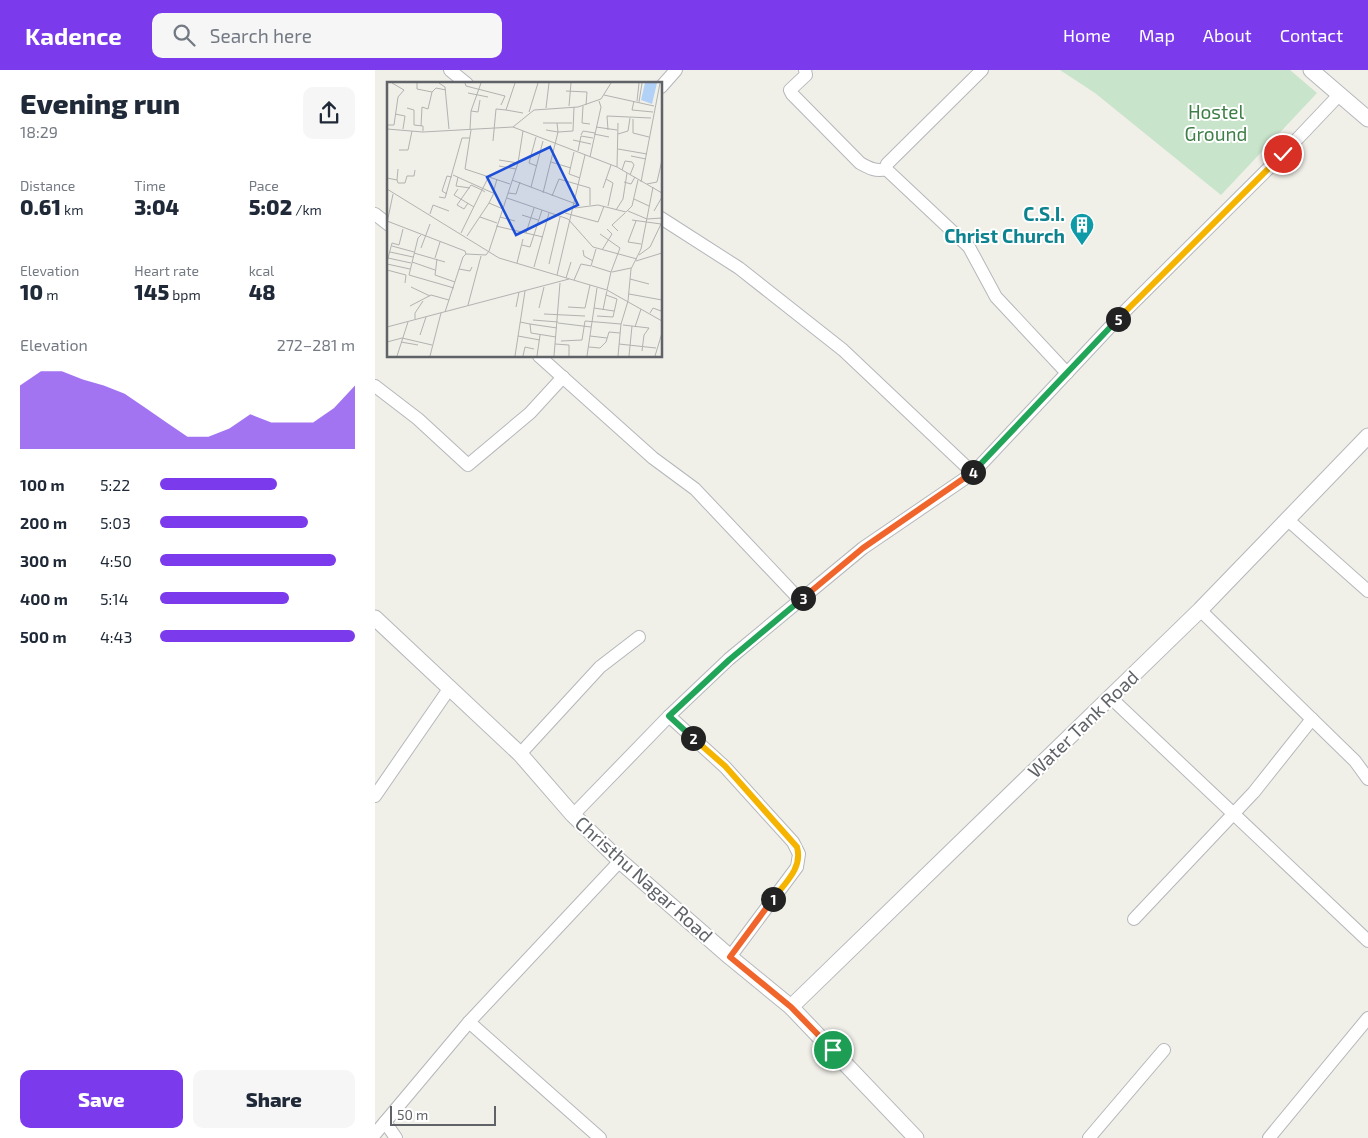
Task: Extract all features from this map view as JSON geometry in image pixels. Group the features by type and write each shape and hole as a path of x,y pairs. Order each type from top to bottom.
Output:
{"street":[{"path":"449,70 464,82"},
{"path":"663,84 676,70"},
{"path":"805,70 806,75 790,90 792,94 861,163 870,169 886,170 969,247 996,297 1067,373"},
{"path":"886,170 888,163 982,70"},
{"path":"1311,70 1368,119"},
{"path":"573,815 669,716 729,660 863,548 973,473 1125,311 1283,154 1339,95"},
{"path":"375,214 387,223"},
{"path":"663,219 739,268 843,350 973,473"},
{"path":"541,358 653,458 695,489 800,600"},
{"path":"375,386 418,419 468,465 530,413 563,377"},
{"name":"Water Tank Road","path":"791,1007 1111,698 1288,520 1368,436"},
{"path":"1288,520 1368,591"},
{"path":"1199,610 1355,761 1368,779"},
{"name":"Christhu Nagar Road","path":"377,625 520,754 573,815 619,862 791,1007 915,1138"},
{"path":"520,754 600,667 639,637"},
{"path":"375,796 449,689"},
{"path":"1111,698 1368,941"},
{"path":"669,716 725,766 793,842 799,854 797,867 730,957"},
{"path":"1134,919 1254,792 1312,719"},
{"path":"375,1134 469,1022 619,862"},
{"path":"1269,1138 1368,1018"},
{"path":"469,1022 600,1138"},
{"path":"1089,1138 1164,1050"},
{"path":"385,1122 396,1138"}],"green space":[{"name":"Hostel Ground","path":"1060,70 1290,70 1317,93 1221,195 1095,93"}],"place":[{"name":"C.S.I. Christ Church","path":"1082,246"}],"route":[{"path":"833,1050 791,1007 730,957 797,867 799,860 797,847 725,766 669,716 729,660 863,548 973,473 1125,311 1283,154"}]}
